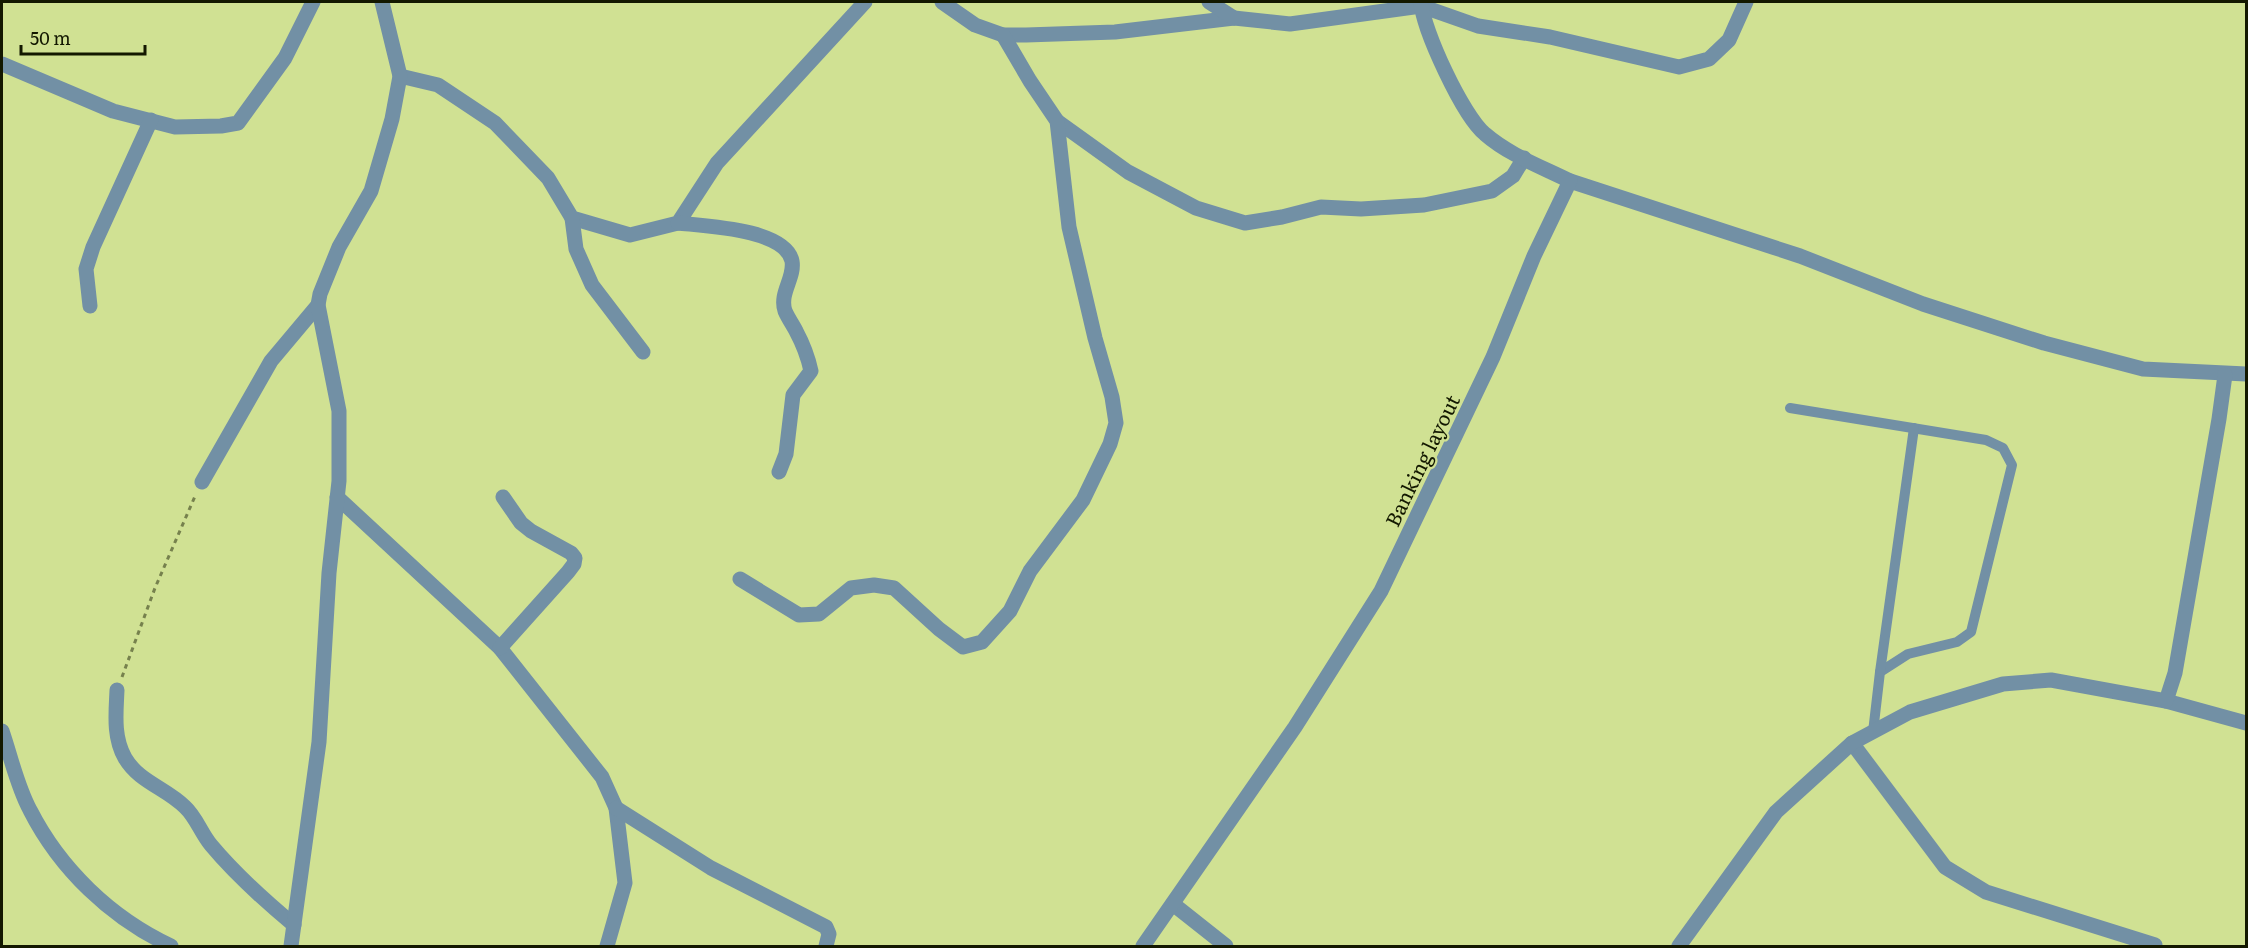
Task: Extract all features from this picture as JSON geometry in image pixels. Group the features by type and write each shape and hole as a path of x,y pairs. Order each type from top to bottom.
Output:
{"street":[{"path":"2,64 113,111 175,126 221,126 238,123 285,58 313,2"},
{"path":"291,946 319,742 329,573 338,497 339,411 318,305 320,294 339,247 371,191 392,119 400,76 382,2"},
{"path":"678,223 717,163 865,2"},
{"path":"942,2 975,25 1003,35 1115,32 1234,18 1290,24 1421,4 1478,26 1550,37 1679,67 1709,59 1729,40 1746,2"},
{"path":"1209,2 1234,18"},
{"path":"1421,4 1437,53 1452,87 1483,134 1570,181 1800,256 1923,304 2044,343 2144,369 2247,375"},
{"path":"1003,35 1057,121 1128,172 1196,208 1245,223 1321,207 1424,206 1492,191 1513,176 1524,158"},
{"path":"400,76 438,85 495,123 548,178 572,218 576,249 592,285 643,351"},
{"path":"90,306 86,269 93,247 151,120"},
{"path":"740,579 799,615 819,614 851,588 874,585 894,588 939,629 963,647 982,642 1010,610 1029,571 1083,500 1110,444 1116,423 1112,397 1095,338 1069,227 1057,121"},
{"name":"Banking layout","path":"1143,946 1295,727 1381,591 1493,357 1534,256 1570,181"},
{"path":"572,218 630,236 678,223 721,229 771,239 786,248 792,261 792,270 784,296 784,310 797,333 811,371 793,395 786,454 778,472"},
{"path":"202,482 271,361 318,305"},
{"path":"2166,701 2175,673 2225,375"},
{"path":"338,497 500,648 602,777 616,808 625,883 607,946"},
{"path":"500,648 568,572 575,558 526,527 503,497"},
{"path":"1679,946 1776,812 1852,743 1910,712 2002,684 2051,680 2166,701 2247,723"},
{"path":"117,690 115,724 123,755 130,766 150,783 166,791 187,808 209,843 242,881 294,925"},
{"path":"2,731 29,808 56,854 105,904 171,946"},
{"path":"1852,743 1945,867 1986,892 2157,946"},
{"path":"616,808 711,868 826,927 829,934 826,946"},
{"path":"1173,904 1226,946"}],"lane":[{"path":"1790,408 1986,440 2003,448 2012,465 1971,632 1957,642 1908,654 1880,672"},
{"path":"1873,732 1914,428"}],"path":[{"path":"117,690 155,588 202,482"}]}
